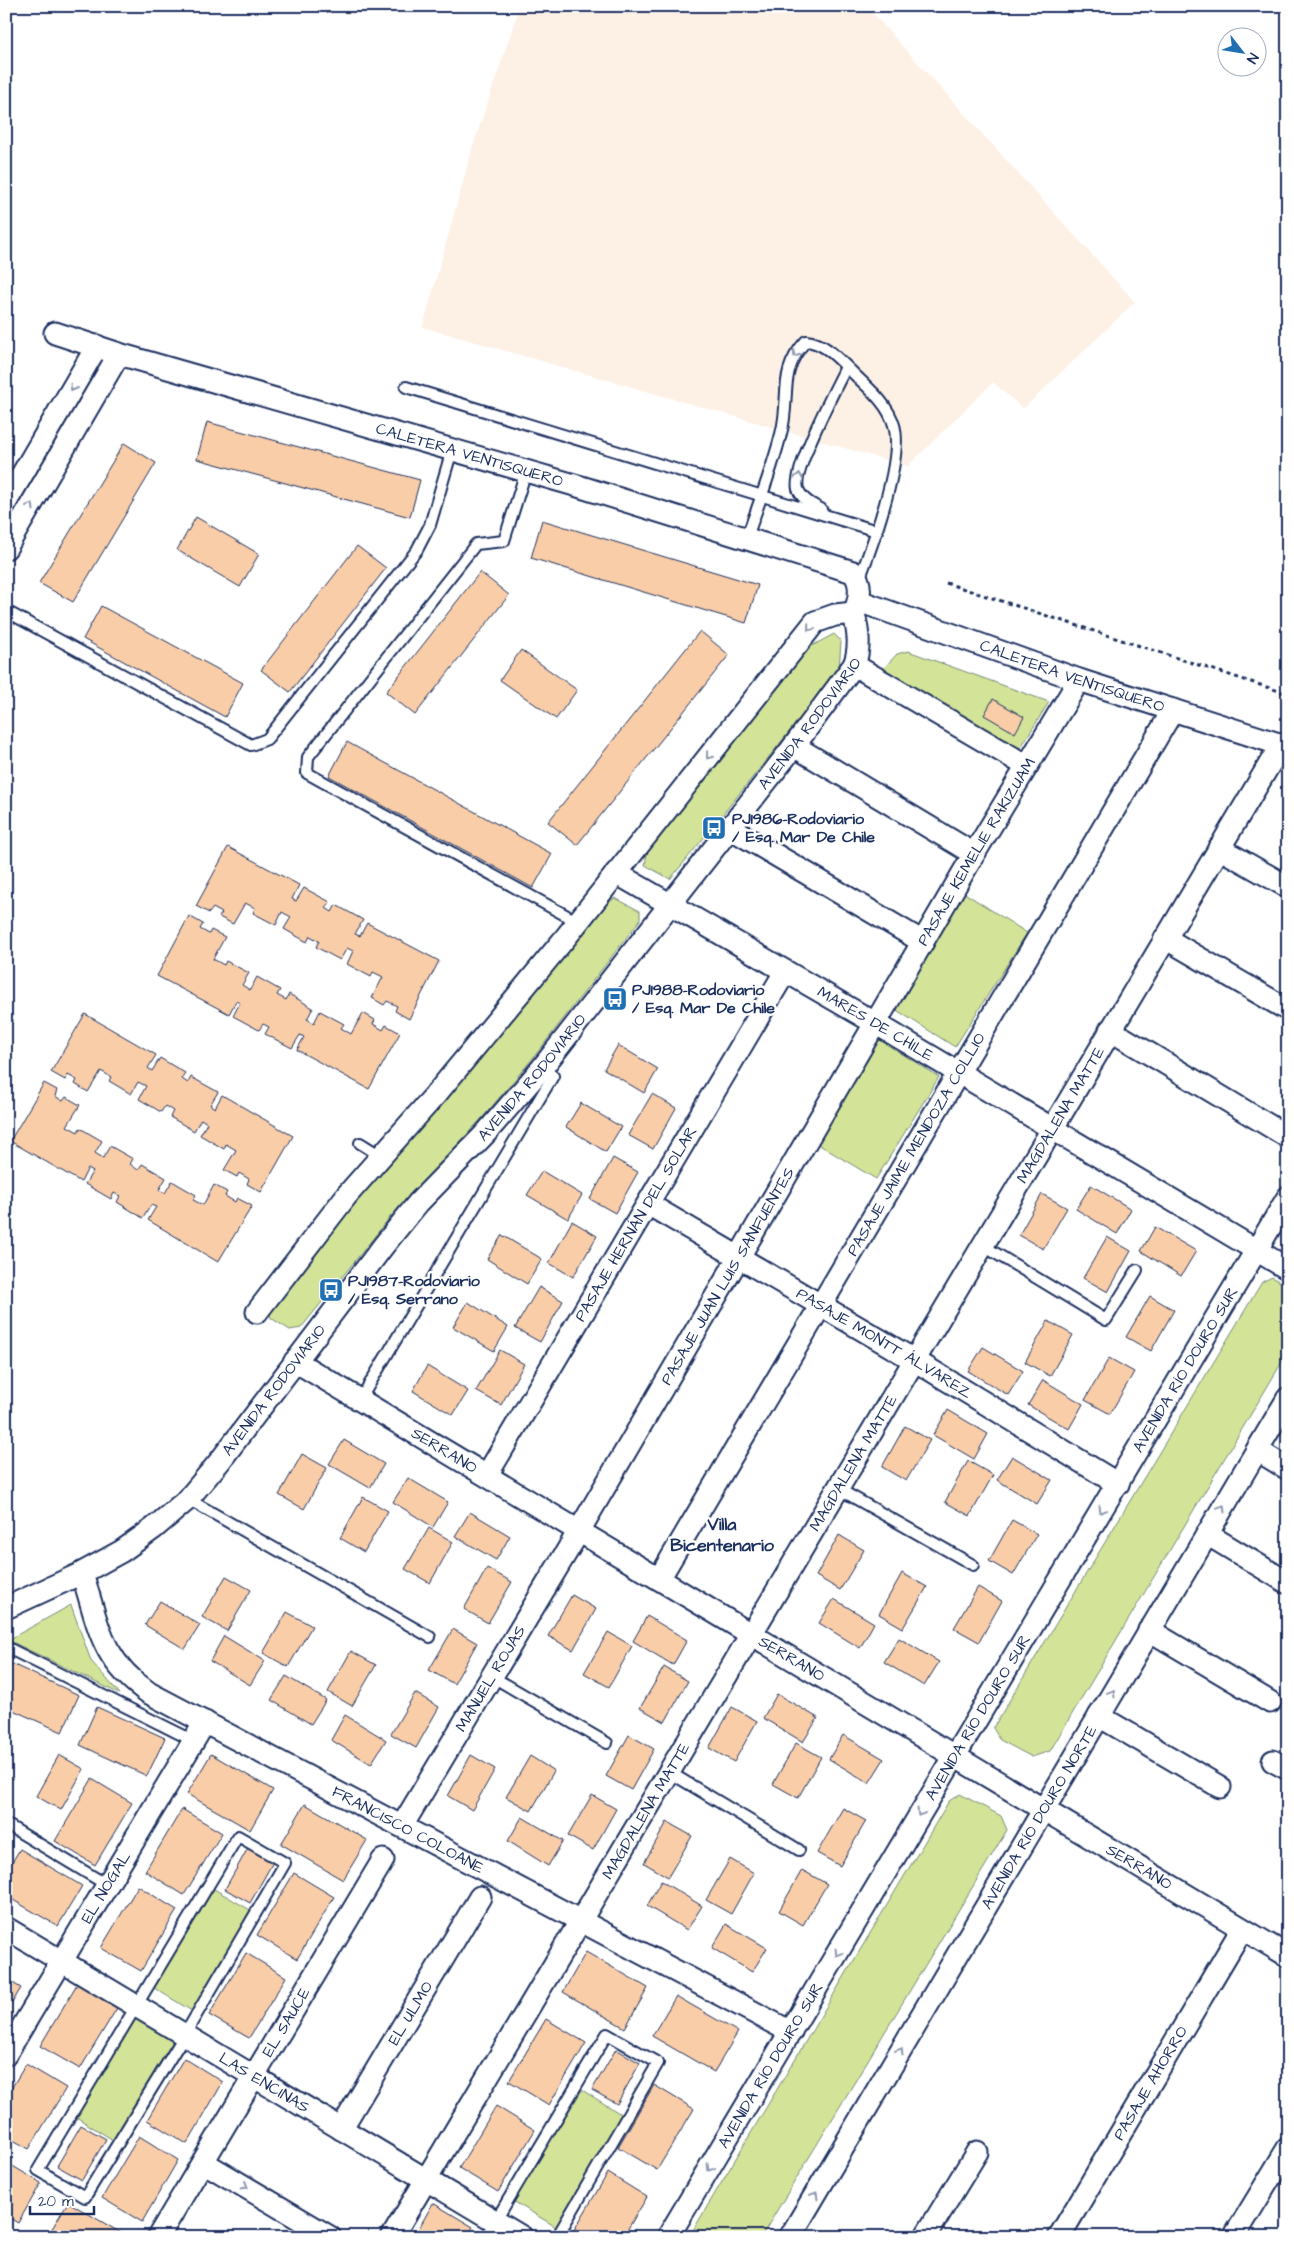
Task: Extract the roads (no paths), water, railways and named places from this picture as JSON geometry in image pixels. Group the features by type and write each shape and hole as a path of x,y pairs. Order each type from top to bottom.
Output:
{"street":[{"name":"CALETERA VENTISQUERO","path":"55,333 119,354 526,471 853,572 858,598 1079,680 1284,746"},
{"path":"6,502 97,346"},
{"path":"6,548 119,354"},
{"path":"257,1312 347,1196 495,1024 578,922 815,622 835,615 858,598"},
{"name":"AVENIDA RODOVIARIO","path":"6,1608 82,1573 130,1545 154,1528 188,1498 220,1461 295,1361 418,1204 485,1134 542,1068 794,746 854,665 859,652 858,598"},
{"path":"854,665 1027,766"},
{"name":"PASAJE KEMELIE RAKIZUAM","path":"875,1023 1079,680"},
{"name":"PASAJE JAIME MENDOZA COLLIO","path":"659,1579 957,1072 1173,710"},
{"path":"794,746 974,854"},
{"name":"MAGDALENA MATTE","path":"392,2237 1165,938 1219,848 1284,746"},
{"path":"730,828 923,942"},
{"path":"1219,848 1288,887"},
{"name":"MARES DE CHILE","path":"616,873 875,1023 1288,1269"},
{"path":"1165,938 1288,1010"},
{"name":"PASAJE HERNÁN DEL SOLAR","path":"487,1475 785,972"},
{"name":"PASAJE JUAN LUIS SANFUENTES","path":"579,1531 875,1023"},
{"path":"1110,1030 1288,1136"},
{"name":"AVENIDA RÍO DOURO SUR","path":"668,2237 1288,1197"},
{"name":"PASAJE MONTT ÁLVAREZ","path":"648,1204 914,1360 1118,1484"},
{"name":"SERRANO","path":"295,1361 1288,1956"},
{"name":"AVENIDA RÍO DOURO NORTE","path":"790,2237 1288,1398"},
{"path":"1256,1450 1288,1469"},
{"name":"MANUEL ROJAS","path":"402,1826 579,1531"},
{"path":"1207,1534 1288,1583"},
{"name":"FRANCISCO COLOANE","path":"82,1573 100,1632 118,1667 132,1681 149,1693 791,2032"},
{"path":"1150,1630 1270,1702"},
{"path":"1099,1716 1220,1787"},
{"name":"EL NOGAL","path":"6,2054 192,1740 205,1722"},
{"name":"EL SAUCE","path":"158,2237 383,1860"},
{"name":"EL ULMO","path":"341,2129 480,1897"},
{"name":"LAS ENCINAS","path":"6,1928 427,2180 491,2229 522,2237"},
{"name":"PASAJE AHORRO","path":"1059,2237 1242,1929"},
{"path":"1234,2237 1288,2148"},
{"path":"925,2237 977,2152"},
{"path":"203,2162 330,2237"}],"lane":[{"path":"746,540 782,435 786,415 786,384 790,365 795,352 806,341 817,342 875,393 887,408 894,427 891,475 858,598"},
{"path":"840,520 807,501 798,489 798,476 804,456 846,367"},
{"path":"406,387 877,532"},
{"path":"6,611 251,745 267,738 417,550 430,526 452,450"},
{"path":"526,471 504,541 476,544 308,757 307,773 578,922"},
{"path":"360,1400 553,1076 542,1068"},
{"path":"360,1143 381,1156"},
{"path":"982,1245 1106,1320 1137,1270"},
{"path":"837,1488 973,1565"},
{"path":"188,1498 430,1637"},
{"path":"6,1647 192,1740"},
{"path":"491,1676 607,1743"},
{"path":"668,1772 799,1850"},
{"path":"6,1824 107,1885"},
{"path":"238,1836 285,1862 184,2036 85,2196 38,2170 238,1836"},
{"path":"491,2229 607,2034 658,2063 557,2237"}],"place":[{"name":"PJ1986-Rodoviario / Esq. Mar De Chile","path":"714,828"},
{"name":"PJ1988-Rodoviario / Esq. Mar De Chile","path":"615,999"},
{"name":"PJ1987-Rodoviario / Esq. Serrano","path":"331,1290"}],"district":[{"name":"Villa Bicentenario","path":"722,1534"}]}
